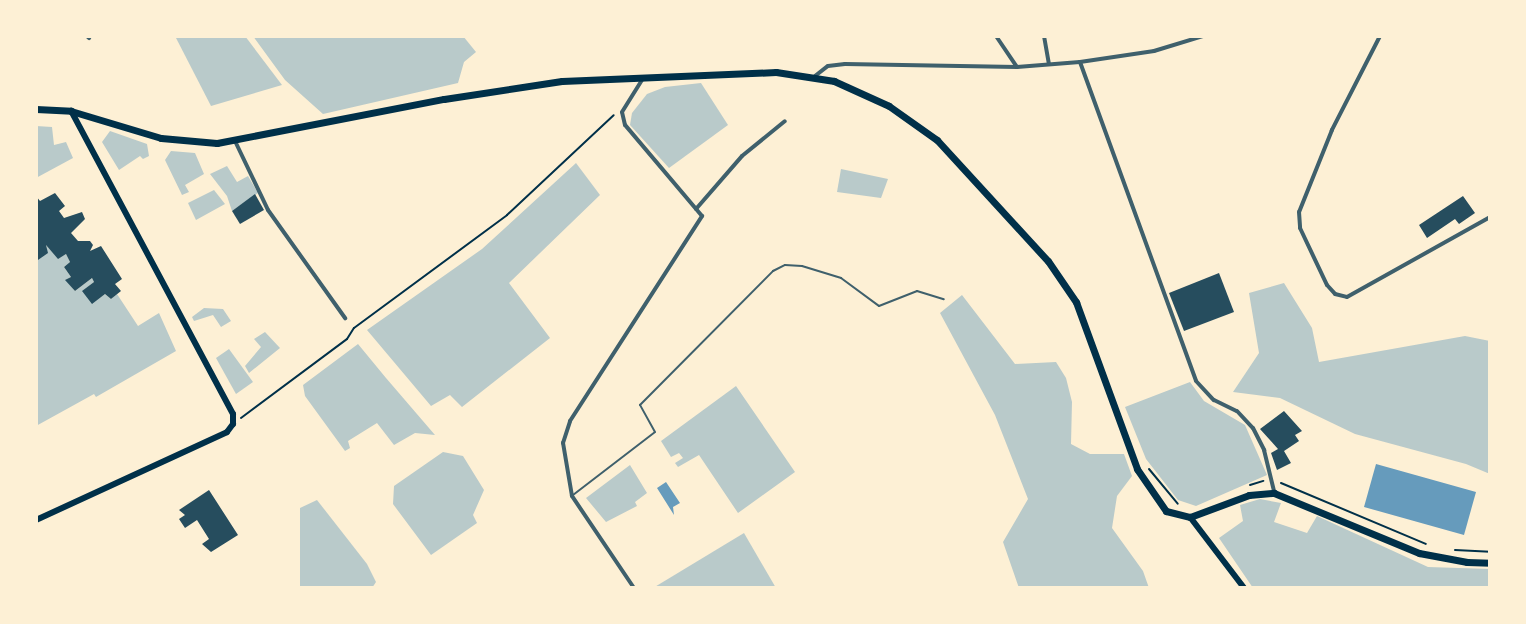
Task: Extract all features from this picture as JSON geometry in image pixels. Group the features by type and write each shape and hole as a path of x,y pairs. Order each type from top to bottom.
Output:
{"main road":[{"path":"36,109 71,111 171,140 235,141 529,86 735,72 815,76 889,106 937,140 1048,261 1076,302 1137,469 1166,511 1190,517 1249,495 1274,493 1419,553 1490,563"},
{"path":"36,520 183,449 227,432 233,424 233,414 71,111"},
{"path":"1190,517 1244,588"}],"street":[{"path":"996,36 1017,67"},
{"path":"1044,36 1049,64"},
{"path":"1177,36 1179,43"},
{"path":"815,76 828,66 845,64 1017,67 1080,62 1154,51 1203,36"},
{"path":"1380,36 1332,130 1299,212 1300,228 1327,285 1335,294 1347,297 1490,217"},
{"path":"1080,62 1196,381 1214,400 1237,411 1253,428 1274,480 1274,493"},
{"path":"634,588 572,496 563,443 570,421 701,221 702,216 625,125 622,112 642,80"},
{"path":"696,209 742,156 785,121"},
{"path":"235,141 268,210 345,318"}],"lane":[{"path":"572,496 655,432 640,405 773,271 785,265 802,266 841,278 879,306 917,291 944,299"}],"path":[{"path":"233,424 347,339 354,328 497,223 599,126 622,112"},
{"path":"1143,461 1175,502 1184,508"},
{"path":"1274,480 1438,549"},
{"path":"1451,550 1490,552"}],"shaded area":[{"path":"175,36 245,36 282,85 211,106"},
{"path":"253,36 463,36 476,52 464,62 458,83 323,114 285,80"},
{"path":"701,83 728,125 669,168 630,125 632,113 647,94 665,87"},
{"path":"36,126 52,127 54,145 66,142 73,158 36,178"},
{"path":"110,131 147,144 149,156 143,159 140,156 119,170 102,142"},
{"path":"171,151 195,153 204,174 185,185 189,192 182,195 165,160"},
{"path":"576,163 600,195 509,283 550,338 462,407 450,395 431,406 367,330 482,249"},
{"path":"227,166 237,182 248,176 258,193 232,211 227,196 210,174"},
{"path":"841,169 888,179 881,198 837,192"},
{"path":"214,190 225,204 196,220 188,203"},
{"path":"46,245 58,258 66,254 70,262 64,267 71,277 66,280 75,291 92,278 94,282 83,291 92,303 105,294 111,299 117,294 138,326 159,313 176,351 96,397 94,394 36,426 36,261 47,253"},
{"path":"1284,283 1312,328 1319,362 1465,336 1490,341 1490,474 1466,464 1355,434 1280,398 1233,392 1259,353 1249,293"},
{"path":"962,295 1015,364 1056,362 1066,378 1072,402 1071,444 1090,454 1124,454 1132,476 1117,496 1112,528 1143,571 1149,588 1019,588 1003,542 1028,499 995,415 940,313"},
{"path":"204,308 223,309 231,321 221,327 213,315 194,321 192,317"},
{"path":"265,332 280,348 249,373 245,366 261,347 254,339"},
{"path":"358,344 435,435 415,433 394,445 377,423 348,441 350,448 345,451 305,396 303,385"},
{"path":"229,349 253,382 236,394 216,358"},
{"path":"1190,382 1204,401 1245,425 1267,475 1196,506 1178,500 1146,459 1125,407"},
{"path":"736,386 795,472 738,513 699,455 678,467 675,463 683,458 679,453 671,457 661,441"},
{"path":"443,452 463,456 484,490 473,515 477,523 431,555 393,504 394,486"},
{"path":"630,465 647,493 635,502 637,506 606,522 586,498"},
{"path":"1260,499 1281,503 1274,522 1307,533 1317,516 1428,567 1490,569 1490,588 1253,588 1219,538 1243,521 1240,505"},
{"path":"317,500 367,564 376,582 372,588 300,588 300,508"},
{"path":"744,533 776,588 653,588"}],"water":[{"path":"1376,464 1476,492 1464,535 1364,507"},
{"path":"666,482 680,503 673,507 674,515 657,488"}],"building":[{"path":"55,193 65,206 59,211 64,218 82,212 85,219 71,233 78,241 90,241 93,245 90,251 101,246 122,279 115,284 121,291 111,299 105,294 92,304 82,291 94,282 92,278 75,291 65,280 71,277 64,267 70,262 66,254 58,259 46,245 48,253 38,260 36,257 36,196 40,201"},
{"path":"255,194 264,210 240,224 232,211"},
{"path":"1463,196 1475,213 1459,224 1455,219 1427,238 1419,225"},
{"path":"1219,273 1234,312 1184,331 1169,293"},
{"path":"1284,411 1302,431 1295,435 1299,441 1284,451 1291,463 1277,470 1271,453 1278,449 1260,429"},
{"path":"209,490 238,535 211,552 202,544 209,539 197,520 185,528 179,519 185,515 179,510"}]}
